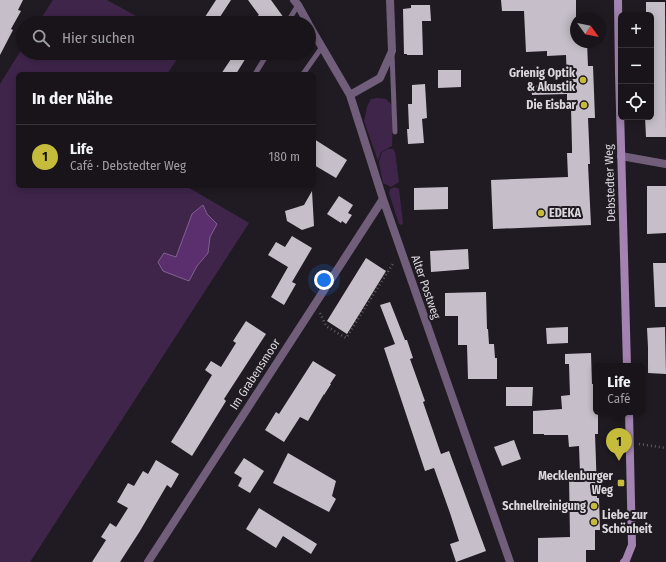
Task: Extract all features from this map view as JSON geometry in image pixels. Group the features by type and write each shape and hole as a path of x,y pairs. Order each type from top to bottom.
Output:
{"street":[{"path":"350,95 380,78 392,50 390,0"},
{"name":"Debstedter Weg","path":"618,0 627,363"},
{"name":"Alter Postweg","path":"296,3 303,16"},
{"name":"Alter Postweg","path":"316,37 350,95 383,199 510,562"},
{"path":"621,156 666,164"},
{"name":"Im Grabensmoor","path":"148,562 383,199"},
{"path":"624,562 632,545 629,415"}],"lane":[{"path":"290,16 296,3"},
{"path":"316,56 322,47"},
{"path":"392,50 395,132"},
{"path":"256,72 264,60"},
{"path":"304,72 313,60"}],"path":[{"path":"313,308 321,314 326,326 346,338 401,251"},
{"path":"630,443 666,448"}],"shaded area":[{"path":"53,0 107,0 136,16 43,16"},
{"path":"16,58 16,60 176,60 168,72 16,72 16,188 189,188 249,223 30,562 0,562 0,84"},
{"path":"371,99 386,99 392,105 393,120 392,146 381,152 378,161 364,121 367,107"},
{"path":"388,149 393,149 395,152 399,182 391,187 383,183 379,162 382,152"},
{"path":"395,187 399,189 402,225 399,224 389,193 390,189"},
{"path":"203,205 207,214 217,224 210,237 208,253 197,266 189,281 163,271 158,262 164,253 176,257 192,214"}],"building":[{"path":"0,0 23,0 18,10 21,11 18,16 16,16 16,20 11,29 13,30 0,55"},
{"path":"216,0 231,0 221,16 206,16"},
{"path":"248,0 271,0 283,16 258,16 259,15"},
{"path":"501,0 576,0 576,12 570,12 570,48 587,48 588,66 593,66 595,118 588,118 590,164 588,164 591,225 493,229 491,180 568,177 567,153 572,153 571,107 567,107 567,94 532,95 531,86 567,84 566,55 547,56 547,51 526,52 524,11 502,11"},
{"path":"646,2 665,2 666,137 646,137 645,120 654,120 654,12 646,12"},
{"path":"411,5 430,5 431,21 422,21 423,55 404,54 403,9 411,8"},
{"path":"230,60 245,60 237,72 222,72"},
{"path":"438,70 461,70 461,87 438,88"},
{"path":"425,84 427,118 422,119 424,143 408,144 408,104 412,104 412,85"},
{"path":"316,140 347,160 336,178 316,166"},
{"path":"647,186 666,186 666,233 647,234"},
{"path":"448,187 448,209 414,210 414,188"},
{"path":"312,191 314,226 302,230 287,221 285,211 304,205"},
{"path":"339,196 353,205 348,213 352,215 346,224 342,221 341,223 327,214"},
{"path":"292,236 312,248 292,282 296,284 284,305 271,297 288,267 268,255 276,242 285,247"},
{"path":"468,249 469,269 431,272 430,251"},
{"path":"366,258 386,271 347,334 327,321"},
{"path":"653,263 666,263 666,307 655,307"},
{"path":"486,292 487,329 489,344 494,344 495,358 497,358 497,379 468,379 467,345 458,345 458,316 445,316 445,293"},
{"path":"390,302 405,340 407,340 413,358 410,359 425,401 423,402 441,454 449,451 486,551 456,562 450,544 459,541 450,513 434,468 425,471 384,348 395,344 380,305"},
{"path":"246,321 266,334 224,399 226,401 192,456 171,442 212,375 205,370 211,361 221,367 236,343 233,341"},
{"path":"568,327 568,343 547,344 546,328"},
{"path":"665,327 666,374 648,373 647,328"},
{"path":"591,353 593,415 598,415 598,434 595,434 597,498 599,498 600,530 595,530 595,550 586,550 586,562 538,562 538,538 570,537 569,475 580,473 579,446 569,447 568,435 533,434 533,411 562,409 561,396 570,395 569,364 565,364 565,354"},
{"path":"313,361 336,375 308,421 300,417 284,442 265,430 276,412 279,414"},
{"path":"506,387 533,387 532,406 506,406"},
{"path":"514,440 521,459 502,466 494,447"},
{"path":"288,453 336,481 332,496 336,499 329,512 273,483"},
{"path":"244,458 264,471 250,493 238,486 242,478 234,473"},
{"path":"156,460 179,474 171,488 167,485 120,562 92,562 106,540 101,537 110,523 116,527 128,508 117,502 128,483 134,486 143,471 148,474"},
{"path":"259,508 317,544 311,554 283,536 276,548 246,529"}],"place":[{"name":"Grienig Optik & Akustik","path":"583,80"},
{"name":"Die Eisbar","path":"584,105"},
{"name":"EDEKA","path":"541,213"},
{"name":"Life","path":"619,461"},
{"name":"Mecklenburger Weg","path":"621,483"},
{"name":"Schnellreinigung","path":"594,506"},
{"name":"Liebe zur Schönheit","path":"594,522"}]}
